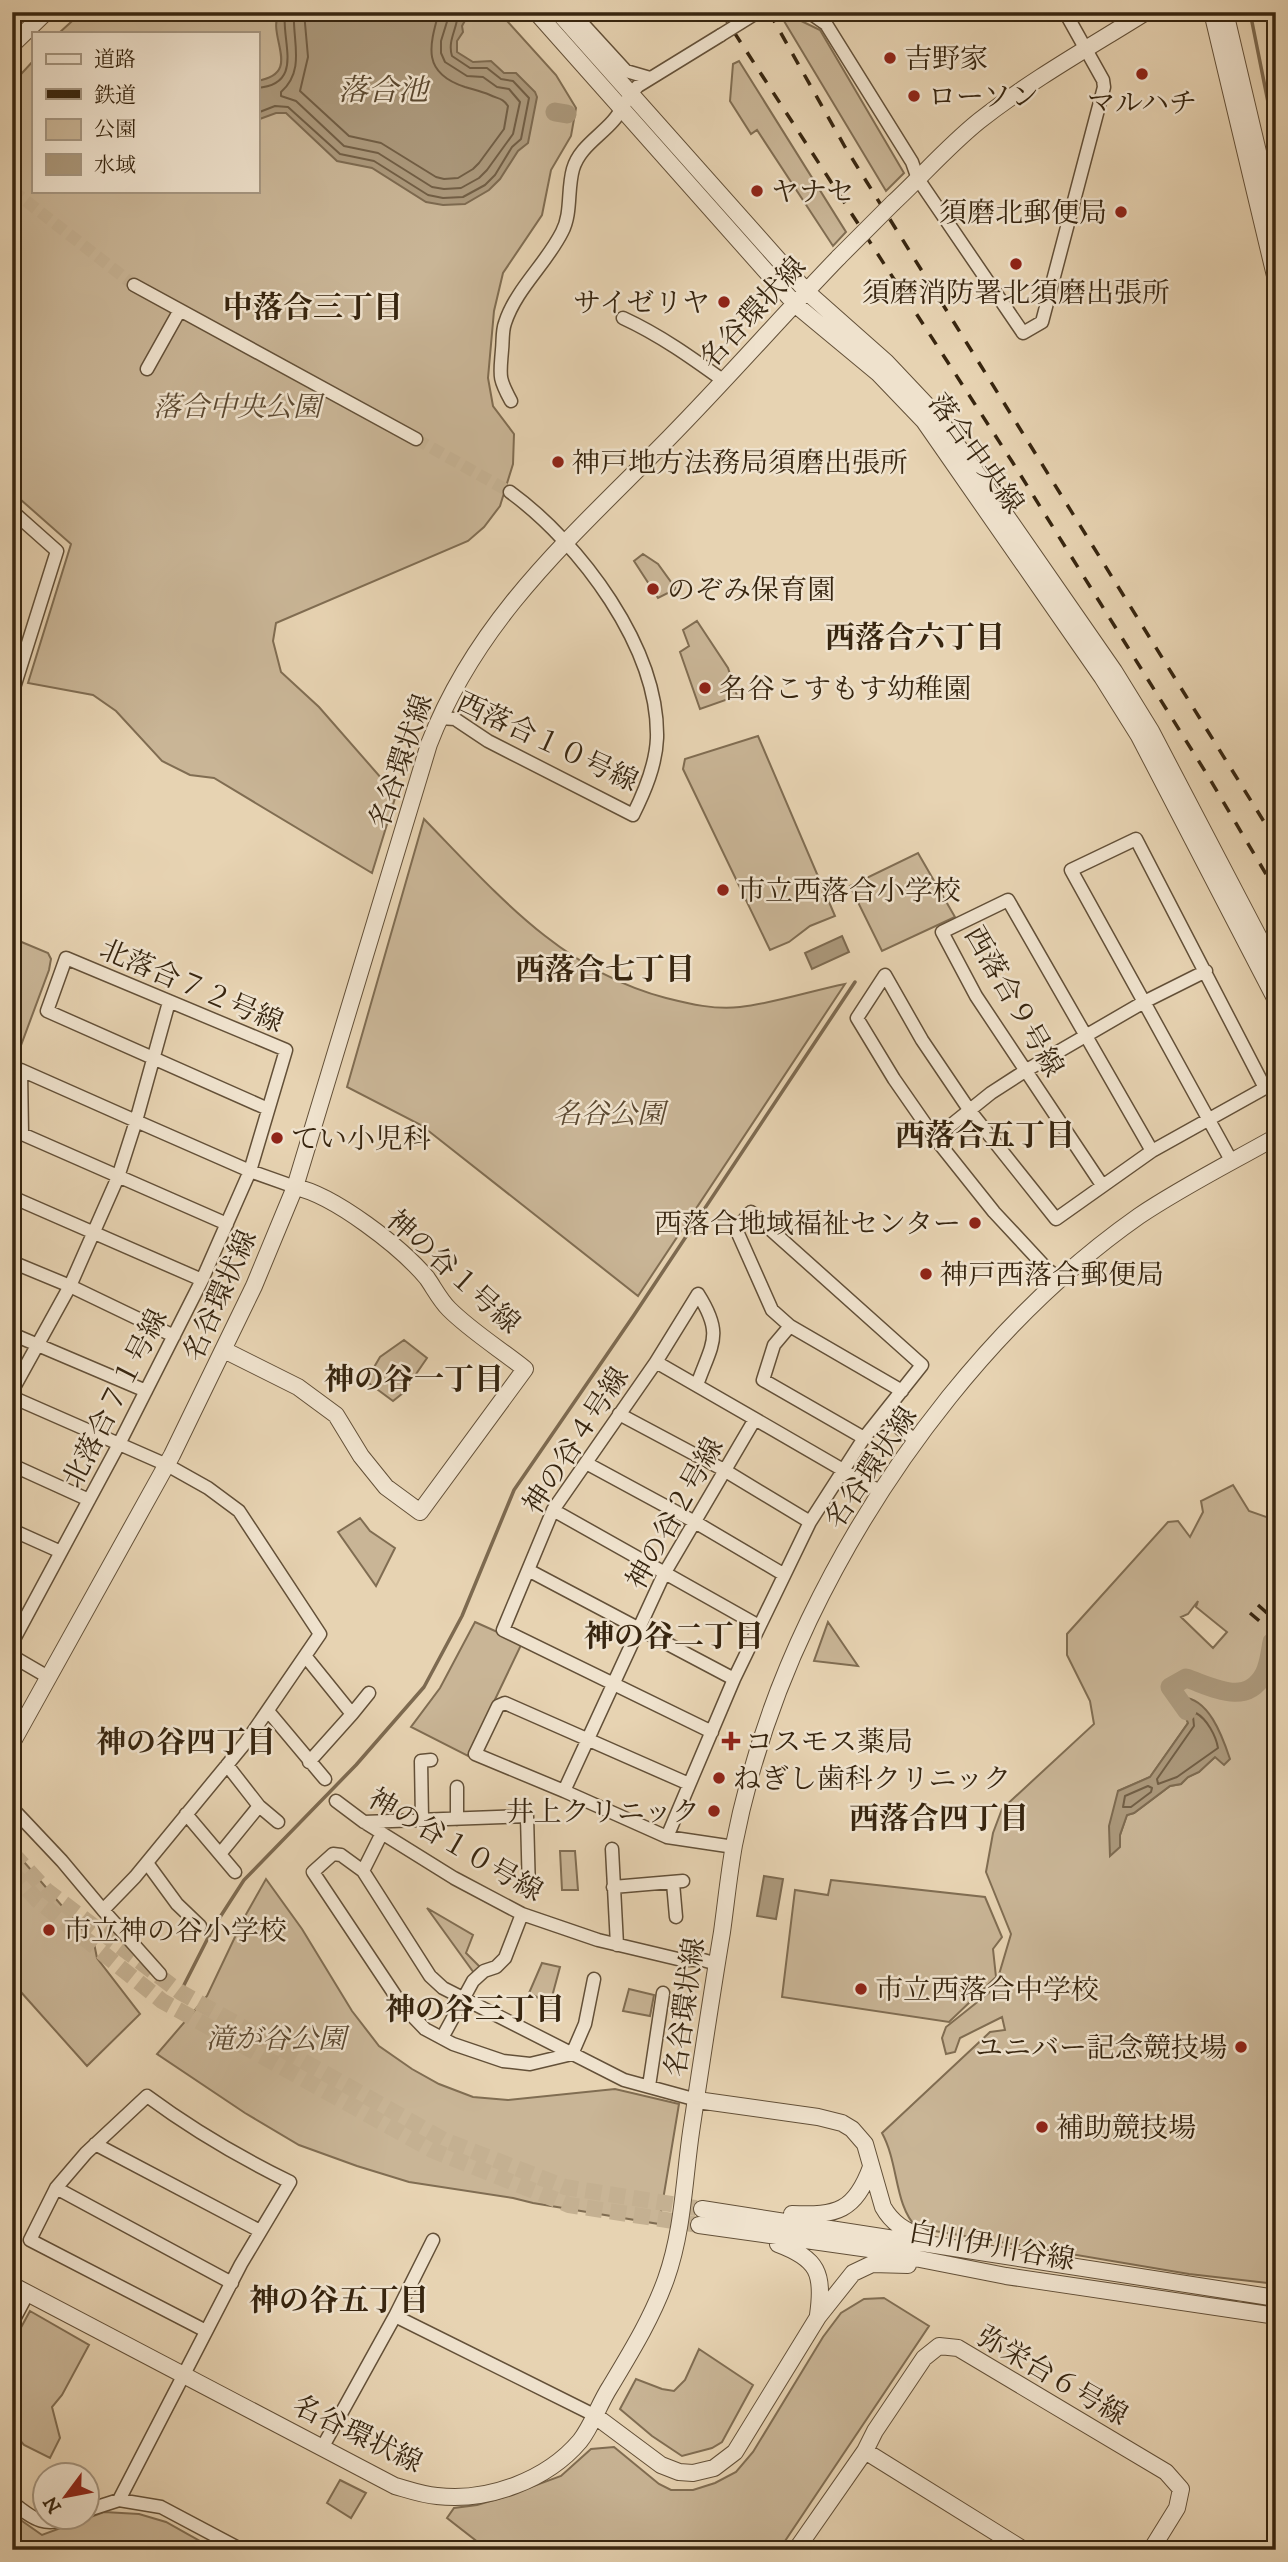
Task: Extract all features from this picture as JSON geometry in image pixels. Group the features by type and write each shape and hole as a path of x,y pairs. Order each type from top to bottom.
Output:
{"street":[{"path":"12,45 46,12"},
{"name":"落合中央線","path":"536,12 623,110 801,298 924,421 1055,608 1139,736 1276,1000"},
{"name":"落合中央線","path":"558,12 801,298 886,362 929,405 1074,612 1157,741 1276,970"},
{"path":"572,12 626,71 650,78"},
{"path":"511,401 499,380 504,324 519,295 562,232 575,162 623,110 630,94 650,78 758,12"},
{"path":"808,12 826,24 912,162 915,182 1023,333 1042,321 1103,91 1103,80 1065,12"},
{"name":"名谷環状線","path":"12,1743 167,1465 224,1350 295,1187 417,782 440,718 463,670 516,596 724,381 839,257 915,182 978,122 1146,12"},
{"path":"1212,12 1276,280"},
{"path":"1225,12 1276,228"},
{"path":"134,285 416,439"},
{"path":"147,369 180,310"},
{"path":"623,318 670,343 724,381"},
{"path":"510,492 529,505 566,544"},
{"path":"12,511 57,551 12,694"},
{"name":"西落合１０号線","path":"440,718 455,719 488,741 633,814 648,781 657,740 653,693 633,640 599,586 566,544"},
{"path":"1060,1279 1048,1270 994,1212 935,1138 894,1079 857,1018 886,975 922,1040 970,1111 1056,1219 1152,1151 1207,1119 1265,1088 1136,839 1071,870 1207,1119 1232,1162"},
{"name":"西落合９号線","path":"1102,1185 976,996 942,932 1008,900 1152,1151"},
{"name":"北落合７２号線","path":"250,1171 286,1050 66,958 47,1012 268,1109"},
{"path":"935,1138 1024,1071 1084,1034 1206,971"},
{"path":"12,1391 70,1286 118,1177 169,1002"},
{"path":"226,1224 22,1134 21,1070 250,1171 295,1187"},
{"name":"名谷環状線","path":"12,2284 395,2486 433,2496 468,2496 507,2488 533,2478 560,2460 582,2439 641,2337 667,2277 680,2230 734,1847 763,1737 806,1626 854,1534 916,1441 994,1343 1060,1279 1142,1214 1276,1137"},
{"name":"北落合７１号線","path":"12,1643 174,1336 250,1171"},
{"name":"神の谷１号線","path":"224,1350 298,1387 336,1416 361,1456 386,1487 420,1512 525,1369 448,1308 406,1255 333,1203 309,1190 295,1187"},
{"path":"12,1197 202,1280"},
{"path":"667,1837 734,1679 810,1522 864,1438 902,1391 922,1364 751,1212 736,1229 772,1310 790,1326 902,1391"},
{"path":"12,1262 70,1286 174,1336"},
{"path":"656,1362 698,1294 712,1316 715,1336 697,1385"},
{"path":"790,1326 774,1345 763,1380 864,1438"},
{"path":"12,1334 146,1391"},
{"name":"神の谷４号線","path":"712,1731 503,1630 553,1510 656,1362 755,1419"},
{"path":"12,1397 167,1465 208,1488 239,1511 320,1634 268,1711 227,1765 147,1863 103,1910"},
{"path":"620,1414 724,1470 810,1522"},
{"path":"883,1415 916,1441"},
{"name":"神の谷２号線","path":"565,1791 664,1574 755,1419 881,1492"},
{"path":"586,1463 695,1522 783,1574"},
{"path":"12,1465 89,1500"},
{"path":"553,1510 759,1626"},
{"path":"12,1530 61,1552"},
{"path":"528,1570 734,1679"},
{"path":"12,1656 48,1677"},
{"path":"306,1657 352,1714"},
{"path":"309,1762 369,1693"},
{"path":"689,1784 505,1703 498,1706 475,1754 667,1837 734,1847"},
{"path":"268,1711 325,1779"},
{"path":"422,1819 421,1761 431,1760"},
{"path":"227,1765 259,1806 278,1822"},
{"path":"457,1787 457,1819"},
{"name":"神の谷１０号線","path":"336,1801 364,1822 454,1878 522,1913 598,1941 717,1964"},
{"path":"220,1854 259,1806"},
{"path":"12,1808 160,1974"},
{"path":"186,1814 235,1872"},
{"path":"364,1822 527,1816 528,1892"},
{"path":"363,1871 382,1833"},
{"path":"612,1849 617,1945"},
{"path":"572,2054 530,2063 503,2061 425,2029 401,2004 313,1872 333,1854 341,1855 363,1871 430,1976 443,1988 624,2080 697,2100 818,2117 842,2123 852,2129 864,2144 888,2217 911,2233 955,2249"},
{"path":"147,1863 177,1904 200,1926"},
{"path":"613,1887 678,1882 676,1917"},
{"path":"442,2038 473,1981 505,1958 522,1913"},
{"path":"572,2054 585,2024 594,1979"},
{"path":"649,2086 663,1993"},
{"path":"119,2500 206,2331 290,2182 237,2155 181,2121 147,2096 95,2144 55,2188 30,2240 206,2331"},
{"path":"95,2144 260,2231"},
{"path":"725,2212 802,2214 839,2210 863,2190 871,2167"},
{"path":"55,2188 232,2283"},
{"name":"白川伊川谷線","path":"1276,2298 725,2212 701,2217 746,2232 869,2249 966,2268 1276,2316"},
{"path":"746,2232 794,2248 811,2262 817,2271 820,2285 818,2317"},
{"path":"322,2448 395,2316 433,2240"},
{"path":"395,2316 594,2415 661,2465 679,2472 692,2473 714,2468 735,2452 818,2317 853,2273 861,2267 892,2263 966,2268"},
{"path":"12,2322 28,2293"},
{"name":"弥栄台６号線","path":"796,2550 865,2451 875,2431 924,2358 939,2346 958,2348 1166,2472 1181,2489 1177,2508 1151,2550"},
{"path":"865,2451 1024,2550"},
{"path":"102,2505 119,2500 161,2507 242,2550"},
{"path":"12,2502 32,2518"}],"green space":[{"name":"落合中央公園","path":"82,12 499,12 556,75 576,108 571,136 551,170 542,215 503,273 494,311 488,378 493,406 514,434 513,464 500,506 484,527 468,541 276,623 273,641 281,672 319,707 396,795 372,873 214,778 190,775 162,761 116,711 93,695 28,683 71,544 12,492 12,84 32,62 32,192 259,192 259,32 60,32"},
{"path":"793,17 820,30 904,173 886,191 784,21"},
{"path":"739,61 846,232 833,246 757,130 751,134 730,101 733,64"},
{"path":"643,554 658,564 676,589 658,598 634,561"},
{"path":"697,621 728,668 737,696 700,709 680,652 689,646 683,630"},
{"path":"758,736 835,916 810,926 789,942 770,950 683,769 685,759"},
{"name":"名谷公園","path":"424,819 533,926 594,969 629,986 684,1002 731,1008 766,1003 845,984 638,1296 421,1125 347,1087"},
{"path":"918,853 955,917 882,951 850,886"},
{"path":"12,938 48,953 51,959 20,1048 12,1059"},
{"path":"404,1340 427,1358 403,1393 393,1401 366,1381 380,1357"},
{"path":"1233,1485 1249,1511 1272,1519 1276,1501 1276,2284 1189,2274 917,2228 904,2208 882,2133 990,2032 1005,2030 1002,2017 960,2038 955,2052 946,2054 942,2038 946,2027 995,1988 1011,1934 986,1872 993,1833 1002,1809 1094,1724 1090,1701 1067,1655 1067,1634 1168,1522 1178,1521 1190,1537 1203,1512 1201,1501","holes":["1198,1601 1196,1607 1227,1632 1213,1648 1181,1617 1188,1614","1172,1697 1184,1697 1199,1704 1215,1757 1181,1784 1170,1786 1134,1813 1127,1815 1120,1835 1118,1791 1150,1777 1188,1723 1182,1708"]},
{"path":"360,1518 370,1531 395,1548 376,1586 338,1532"},
{"path":"475,1622 522,1643 468,1756 411,1727 440,1688"},
{"path":"828,1622 858,1666 814,1661"},
{"path":"12,1848 94,1943 97,1958 140,2014 87,2066 12,1982"},
{"path":"560,1851 575,1851 578,1890 562,1890"},
{"name":"滝が谷公園","path":"266,1879 302,1929 352,2011 379,2046 439,2084 473,2097 508,2100 615,2089 679,2104 659,2224 409,2182 357,2166 299,2145 245,2113 157,2054 207,1996"},
{"path":"831,1880 985,1897 1002,1937 993,1949 996,1977 949,2022 782,1997 795,1890 828,1895"},
{"path":"427,1908 473,1935 466,1953 480,1967 474,1973"},
{"path":"542,1963 560,1967 550,2004 529,1993"},
{"path":"629,1989 654,1995 650,2016 623,2011"},
{"path":"884,2298 929,2326 779,2550 488,2550 447,2518 454,2508 504,2497 561,2476 591,2449 614,2447 659,2484 671,2490 693,2490 715,2483 736,2472 753,2452 823,2337 841,2313 864,2299"},
{"path":"30,2311 89,2345 62,2395 52,2407 60,2438 50,2458 24,2445 12,2431 12,2344"},
{"path":"699,2349 753,2385 722,2442 712,2448 682,2456 652,2436 620,2409 636,2379 674,2391 685,2380"},
{"path":"340,2480 366,2493 351,2518 327,2503"},
{"path":"102,2513 139,2514 166,2522 216,2550 12,2550 12,2514 42,2535 55,2530 102,2530"}],"water":[{"name":"落合池","path":"279,12 463,12 467,17 457,41 457,52 473,62 491,61 504,73 516,73 535,92 537,97 528,143 518,151 500,179 489,190 465,204 443,205 426,202 372,168 337,161 286,113 276,113 259,119 259,80 271,77 281,62 276,22"},
{"path":"842,936 849,952 812,969 805,953"},
{"path":"1167,1688 1176,1692 1179,1698 1198,1703 1206,1710 1218,1729 1230,1759 1224,1765 1215,1757 1181,1784 1170,1786 1134,1813 1127,1815 1120,1835 1120,1847 1110,1856 1109,1826 1118,1791 1150,1777 1188,1723 1182,1708"},
{"path":"764,1876 783,1879 776,1919 757,1916"}],"waterway":[{"path":"1250,12 1276,142"},
{"path":"555,112 567,114"},
{"path":"184,1985 213,1928 244,1880 356,1765 424,1687 462,1616 514,1490 634,1315 855,982"},
{"path":"1187,1711 1170,1687 1186,1678 1228,1692 1248,1690 1257,1684 1264,1674 1272,1642"}],"tunnel":[{"path":"12,190 134,285"},
{"path":"416,439 510,492"},
{"path":"12,1853 46,1890 180,1992 444,2140 565,2187 702,2209"},
{"path":"12,1872 37,1900 162,2001 432,2150 569,2205 699,2225"}],"railway":[{"path":"721,12 1013,463 1208,776 1276,891"},
{"path":"769,12 845,147 1276,841"},
{"path":"1258,1605 1276,1621"},
{"path":"1250,1613 1276,1635"}],"place":[{"name":"吉野家","path":"890,58"},
{"name":"マルハチ","path":"1142,74"},
{"name":"ローソン","path":"914,96"},
{"name":"ヤナセ","path":"757,191"},
{"name":"須磨北郵便局","path":"1121,212"},
{"name":"須磨消防署北須磨出張所","path":"1016,264"},
{"name":"サイゼリヤ","path":"724,302"},
{"name":"神戸地方法務局須磨出張所","path":"558,462"},
{"name":"のぞみ保育園","path":"653,589"},
{"name":"名谷こすもす幼稚園","path":"705,688"},
{"name":"市立西落合小学校","path":"723,890"},
{"name":"てい小児科","path":"277,1138"},
{"name":"西落合地域福祉センター","path":"975,1223"},
{"name":"神戸西落合郵便局","path":"926,1274"},
{"name":"コスモス薬局","path":"731,1741"},
{"name":"ねぎし歯科クリニック","path":"719,1778"},
{"name":"井上クリニック","path":"714,1811"},
{"name":"市立神の谷小学校","path":"49,1930"},
{"name":"市立西落合中学校","path":"861,1989"},
{"name":"ユニバー記念競技場","path":"1241,2047"},
{"name":"補助競技場","path":"1042,2127"}],"district":[{"name":"中落合三丁目","path":"313,307"},
{"name":"西落合六丁目","path":"915,637"},
{"name":"西落合七丁目","path":"605,969"},
{"name":"西落合五丁目","path":"985,1135"},
{"name":"神の谷一丁目","path":"414,1379"},
{"name":"神の谷二丁目","path":"674,1636"},
{"name":"神の谷四丁目","path":"186,1742"},
{"name":"西落合四丁目","path":"939,1818"},
{"name":"神の谷三丁目","path":"475,2009"},
{"name":"神の谷五丁目","path":"339,2300"}]}
